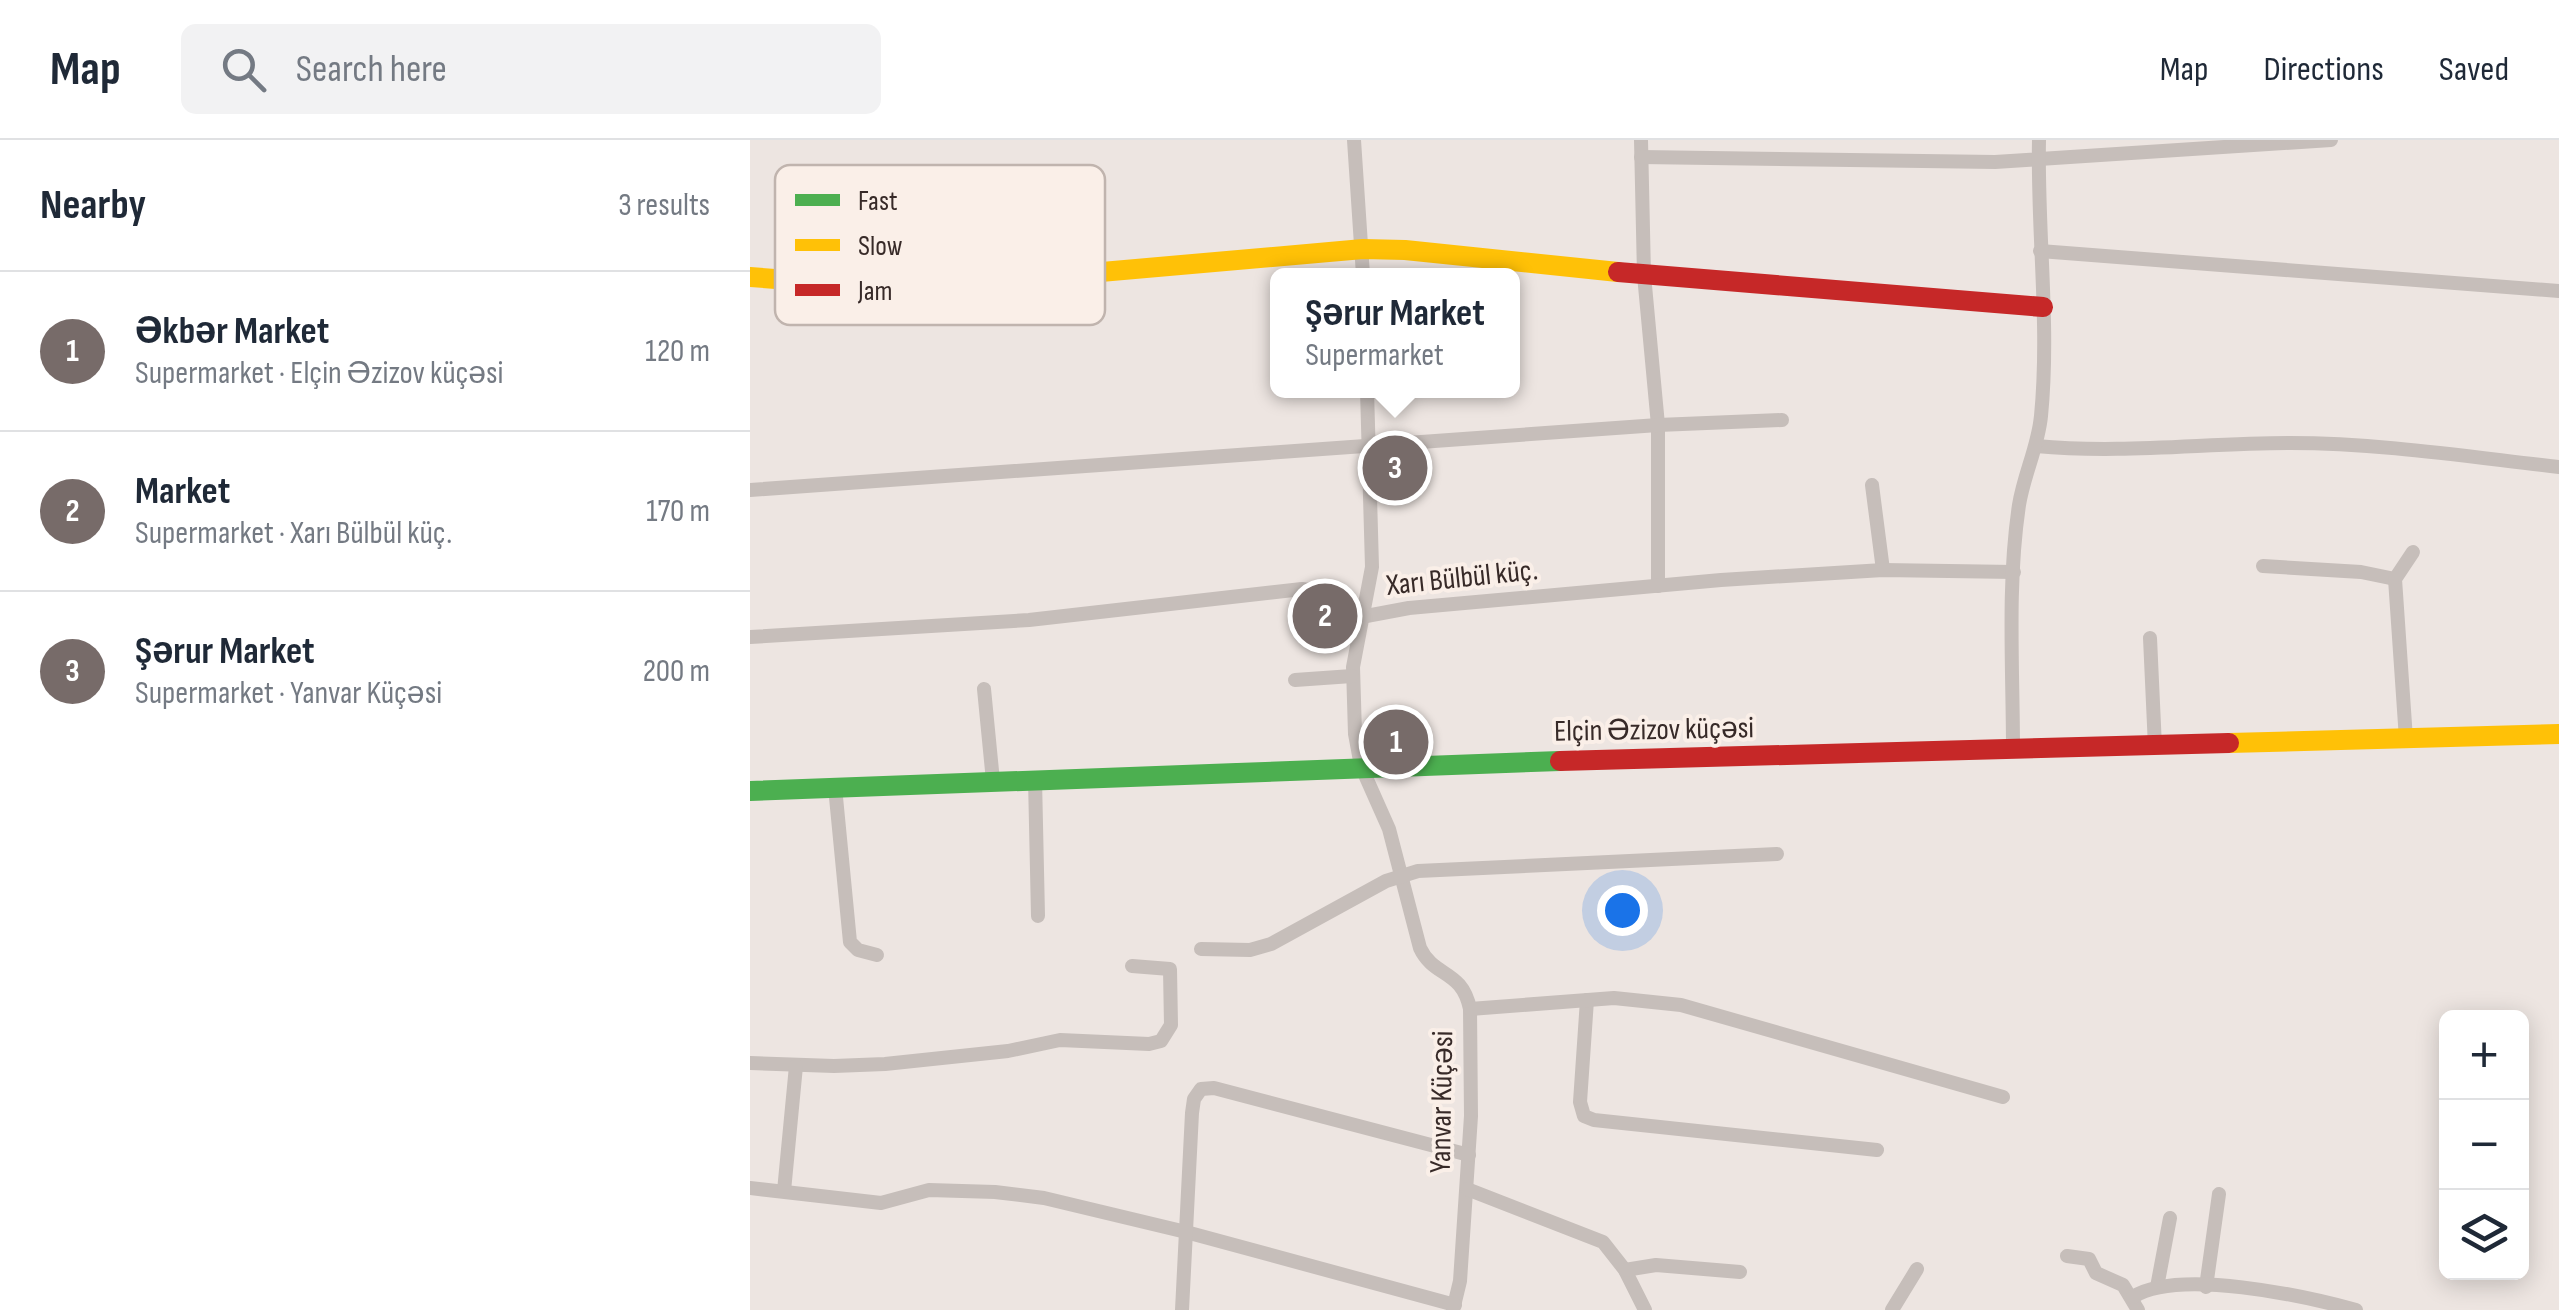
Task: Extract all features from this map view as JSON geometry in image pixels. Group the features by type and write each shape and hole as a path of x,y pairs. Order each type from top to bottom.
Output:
{"street":[{"path":"1354,140 1363,268"},
{"path":"1641,140 1644,275 1658,425 1658,586"},
{"path":"2013,750 2014,572 2020,504 2041,418 2039,140"},
{"path":"1641,157 2038,160 2331,140"},
{"path":"1105,271 1362,249 1405,250 1644,275 2043,306"},
{"path":"2040,251 2559,292"},
{"path":"750,277 775,279"},
{"name":"Yanvar Küçəsi","path":"1367,398 1372,567 1352,676 1354,734 1362,766 1389,829 1424,958 1460,983 1470,1009 1468,1155 1454,1308"},
{"path":"750,490 1658,425 1782,420"},
{"path":"2036,446 2147,450 2286,442 2340,444 2559,466"},
{"path":"1872,485 1883,570"},
{"path":"2406,740 2395,579 2413,552"},
{"path":"2263,566 2361,572 2395,579"},
{"name":"Xarı Bülbül küç.","path":"750,638 1029,620 1302,590 1336,594 1344,611 1361,617 1409,608 1883,570 2014,572"},
{"path":"2150,638 2155,747"},
{"path":"1296,680 1352,676"},
{"path":"984,689 993,781"},
{"name":"Elçin Əzizov küçəsi","path":"750,791 1362,766 2559,734"},
{"path":"1035,779 1038,916"},
{"path":"835,787 850,942 858,950 877,955"},
{"path":"1201,949 1250,950 1271,944 1402,875 1438,868 1778,854"},
{"path":"750,1063 796,1066 942,1058 1008,1051 1060,1040 1160,1042 1170,1026 1170,968 1132,966"},
{"path":"1470,1009 1637,999 1693,1007 2003,1098"},
{"path":"1588,1000 1580,1102 1584,1116 1877,1150"},
{"path":"784,1191 796,1066"},
{"path":"1182,1310 1192,1113 1194,1098 1202,1090 1214,1088 1468,1155"},
{"path":"750,1188 881,1203 929,1190 1044,1198 1186,1232 1454,1308"},
{"path":"1466,1189 1596,1238 1612,1251 1646,1310"},
{"path":"2206,1287 2219,1194"},
{"path":"2157,1287 2170,1218"},
{"path":"2067,1256 2089,1259 2096,1273 2115,1280 2136,1303 2157,1287 2206,1287 2294,1293 2356,1310"},
{"path":"1625,1270 1656,1265 1740,1272"},
{"path":"1892,1310 1917,1270"}],"traffic: fast":[{"path":"750,791 1560,761"}],"traffic: slow":[{"path":"1105,272 1363,249 1618,272"},
{"path":"750,277 775,279"},
{"path":"2229,743 2559,734"}],"traffic: jam":[{"path":"1618,272 2043,307"},
{"path":"1560,761 2229,743"}],"place":[{"name":"Şərur Market","path":"1395,468"},
{"name":"Market","path":"1325,616"},
{"name":"Əkbər Market","path":"1396,742"}]}
